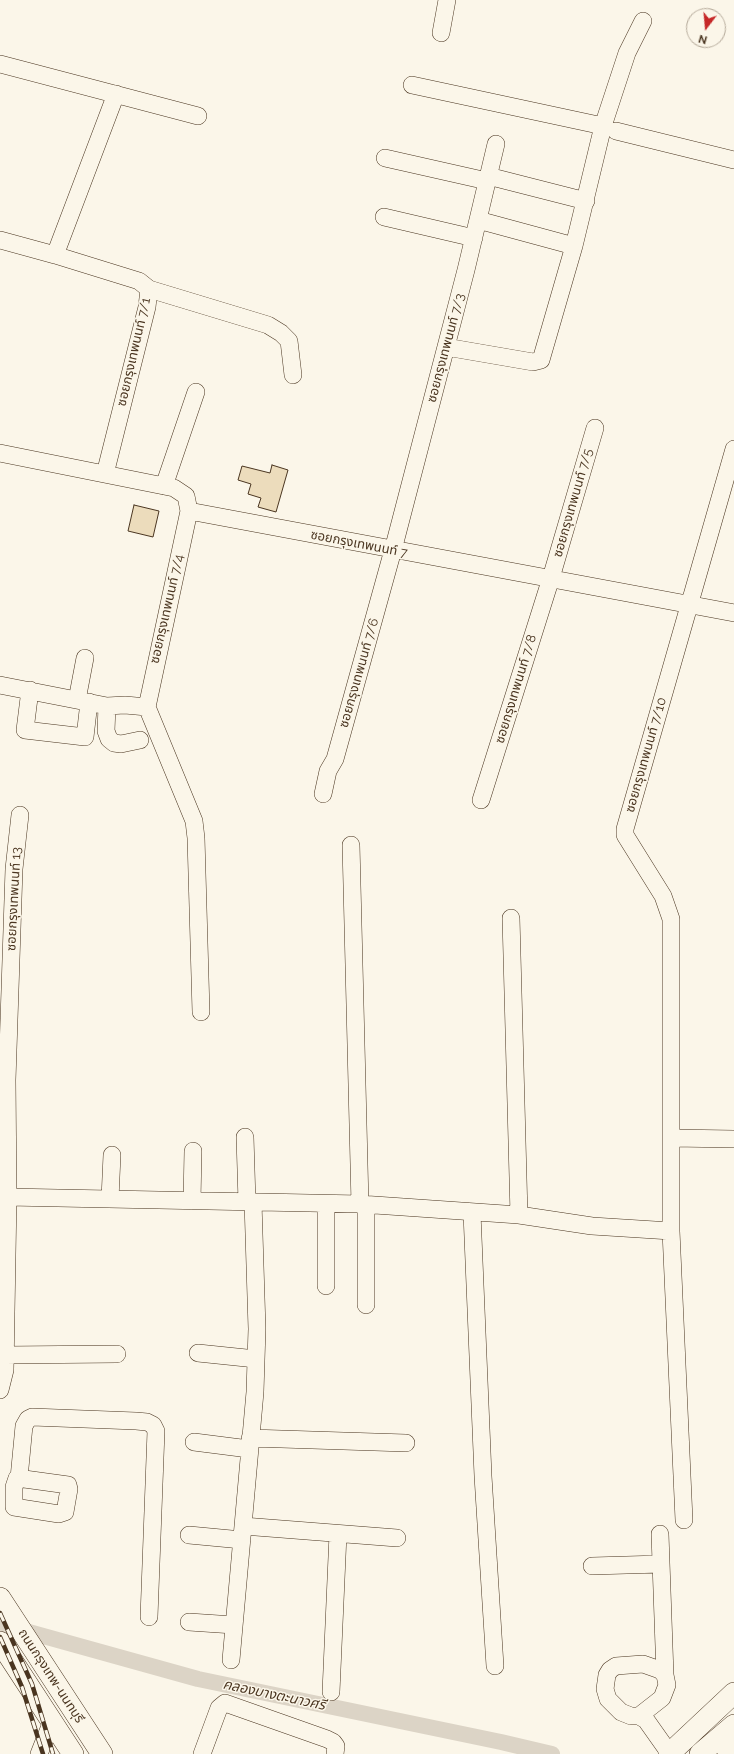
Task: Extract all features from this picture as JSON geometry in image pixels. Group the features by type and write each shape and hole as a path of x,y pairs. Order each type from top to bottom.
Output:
{"main road":[{"name":"ถนนกรุงเทพ-นนทบุรี","path":"5,1606 102,1754"},
{"name":"ถนนกรุงเทพ-นนทบุรี","path":"0,1642 73,1754"},
{"path":"669,1754 734,1694"},
{"path":"703,1723 715,1719 734,1703"},
{"path":"49,1717 69,1704"},
{"path":"700,1754 734,1725"},
{"path":"728,1754 734,1749"}],"street":[{"path":"441,33 447,0"},
{"path":"446,347 533,362 541,360 586,201 609,128 627,53 643,21"},
{"path":"0,64 198,116"},
{"path":"412,86 609,128 734,160"},
{"path":"55,255 116,94"},
{"name":"ซอยกรุงเทพนนท์ 7/3","path":"393,550 474,238 496,144"},
{"path":"385,158 586,201"},
{"path":"384,217 474,238"},
{"path":"478,220 574,246"},
{"name":"ซอยกรุงเทพนนท์ 7/1","path":"0,240 139,281 149,288 147,307 105,474"},
{"path":"149,288 268,325 281,333 289,341 293,375"},
{"path":"164,486 196,392"},
{"name":"ซอยกรุงเทพนนท์ 7/5","path":"551,578 595,428"},
{"name":"ซอยกรุงเทพนนท์ 7/10","path":"684,1520 671,1231 671,919 663,896 625,835 624,830 734,449"},
{"path":"0,453 174,488 186,496 189,511"},
{"name":"ซอยกรุงเทพนนท์ 7","path":"189,511 393,550 551,578 689,606 734,613"},
{"name":"ซอยกรุงเทพนนท์ 7/4","path":"147,707 149,691 189,511"},
{"name":"ซอยกรุงเทพนนท์ 7/6","path":"323,794 328,771 335,759 393,550"},
{"name":"ซอยกรุงเทพนนท์ 7/8","path":"481,800 551,578"},
{"path":"30,690 25,730 85,737 83,701 85,658"},
{"path":"0,685 107,706 125,705 147,707 195,827 201,1012"},
{"path":"107,706 106,731 109,739 114,743 121,744 140,740"},
{"name":"ซอยกรุงเทพนนท์ 13","path":"0,1390 5,1355 3,1246 8,1197 4,1083 4,1025 14,869 20,816"},
{"path":"351,844 366,1305"},
{"path":"511,918 518,1215"},
{"path":"231,1660 250,1443 257,1329 245,1137"},
{"path":"672,1138 734,1139"},
{"path":"192,1201 193,1151"},
{"path":"110,1199 112,1155"},
{"path":"8,1197 363,1204 472,1213 518,1215 592,1226 671,1231"},
{"path":"326,1204 326,1286"},
{"path":"472,1213 483,1476 495,1666"},
{"path":"198,1353 256,1359"},
{"path":"5,1355 117,1354"},
{"path":"11,1484 24,1426 28,1419 32,1417 136,1421 147,1422 153,1425 156,1432 148,1617"},
{"path":"194,1442 406,1443"},
{"path":"189,1535 242,1533 338,1534 397,1538"},
{"path":"331,1692 338,1534"},
{"path":"660,1534 665,1675 667,1685 662,1698 639,1716 631,1716 620,1712 608,1699 605,1689 605,1681 610,1670 625,1664 643,1664 660,1670 665,1675"},
{"path":"592,1566 661,1564"},
{"path":"189,1622 234,1625"},
{"path":"202,1754 219,1708 225,1703 334,1742 336,1746 335,1754"},
{"path":"639,1716 649,1724 669,1754"},
{"path":"39,1754 49,1717"}],"building":[{"path":"272,465 288,470 276,512 258,507 261,498 248,494 251,484 238,480 242,466 270,473"},
{"path":"134,505 159,511 153,537 128,531"}],"waterway":[{"name":"คลองบางตะนาวศรี","path":"0,1624 198,1679 552,1754"}],"railway":[{"path":"0,1613 32,1684 53,1754"},
{"path":"0,1637 22,1687 43,1754"}]}
